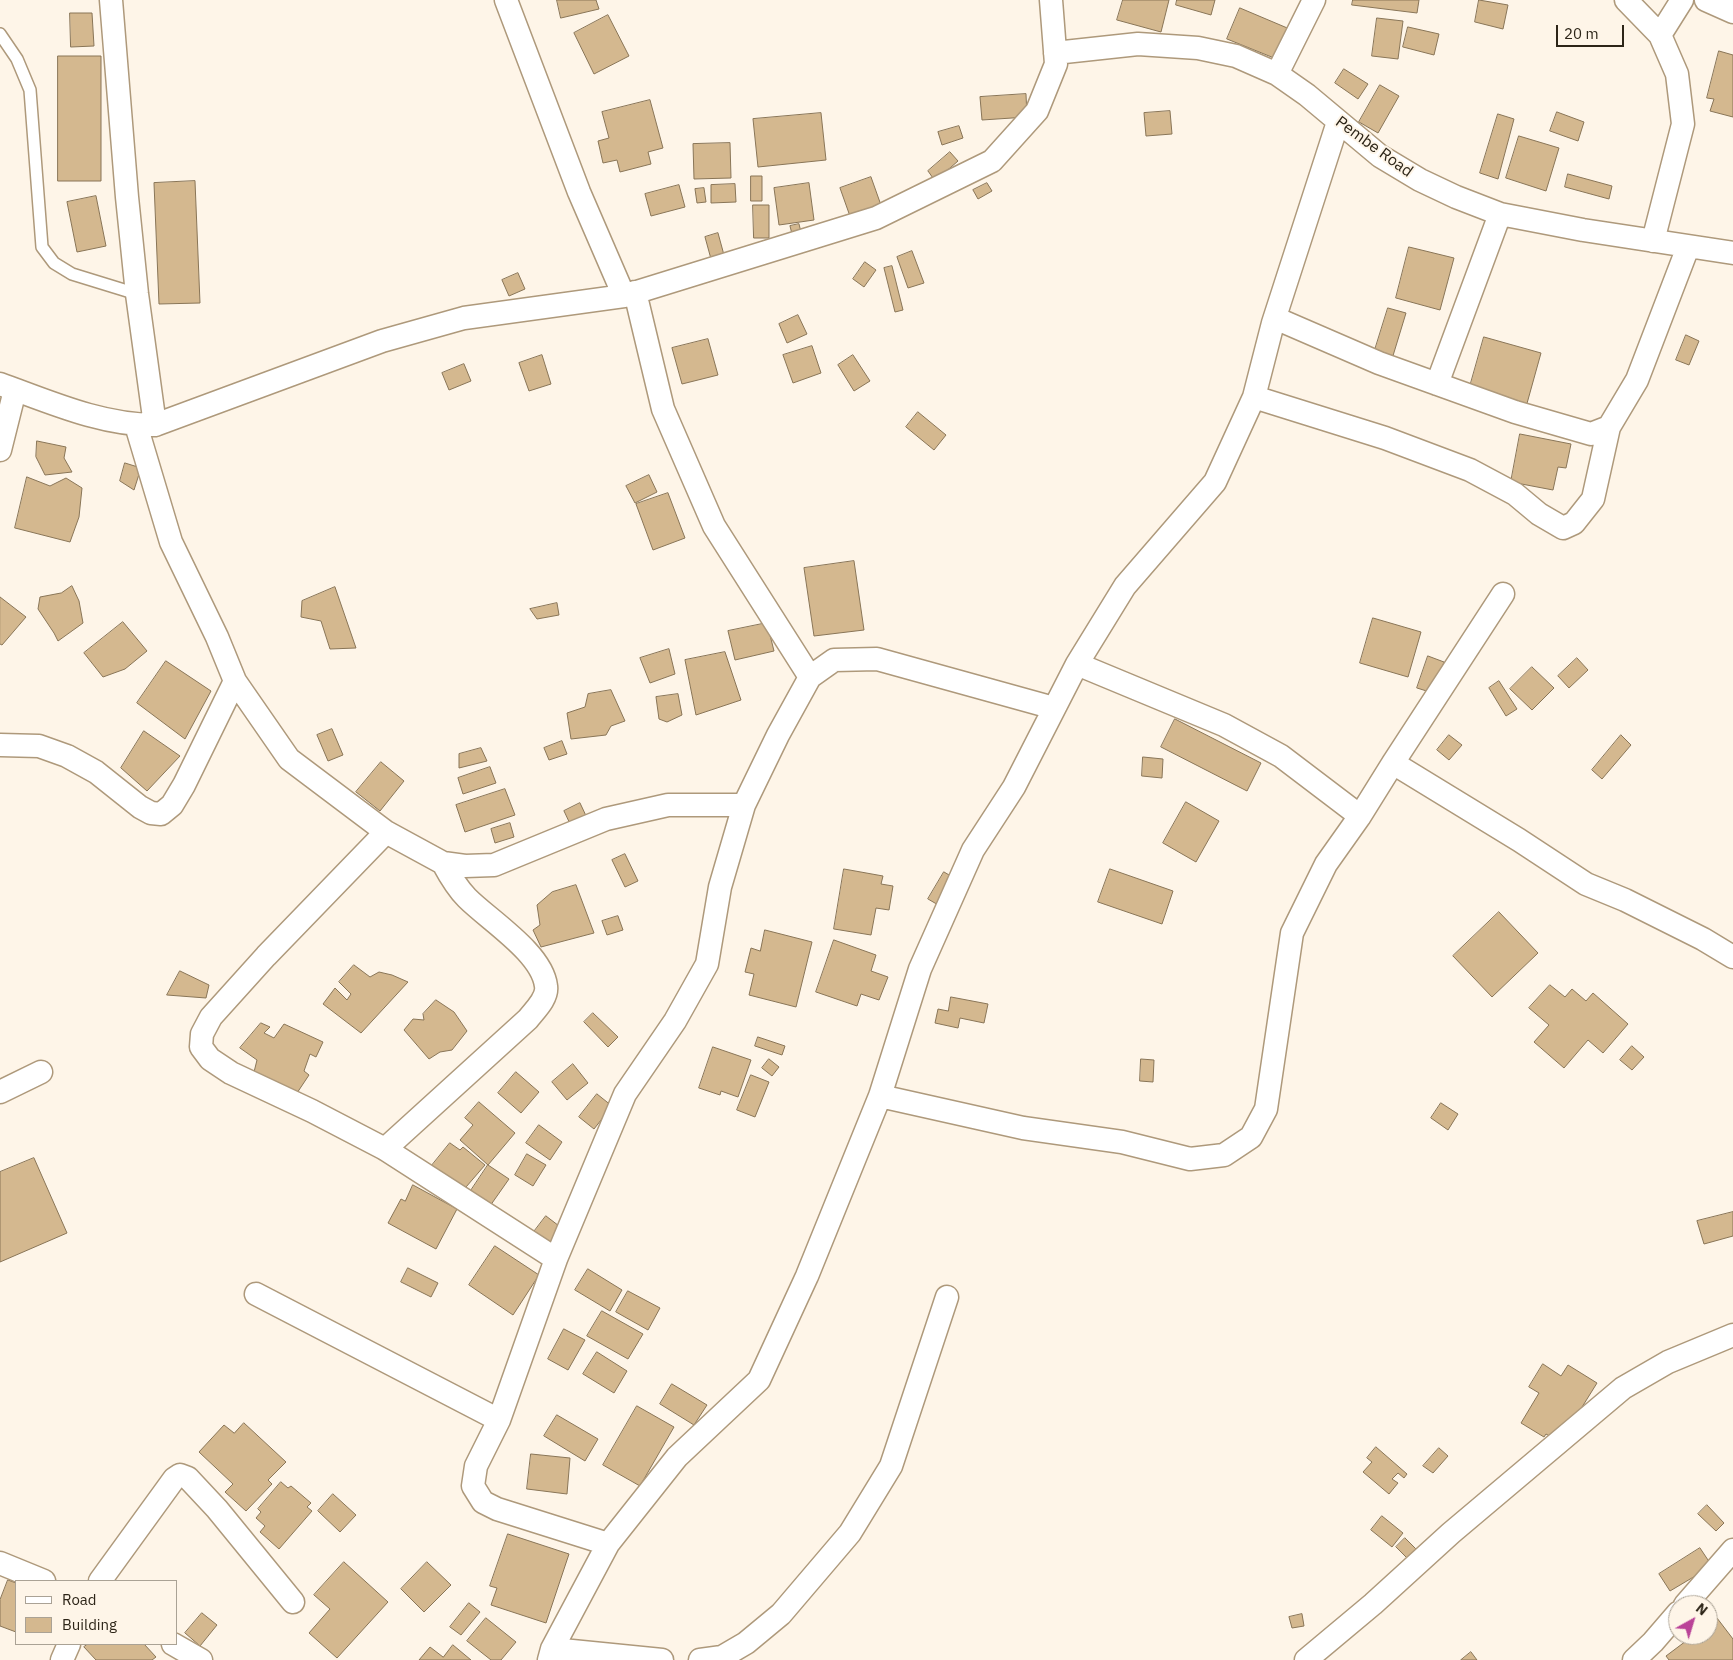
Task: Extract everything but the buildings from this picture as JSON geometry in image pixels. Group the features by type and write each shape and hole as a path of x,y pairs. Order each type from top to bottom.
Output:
{"street":[{"path":"111,0 137,294 145,425 171,542 217,637 235,681 289,759 386,832 443,863 465,866 494,866 606,818 668,804 744,805"},
{"path":"506,0 579,192 629,294 663,409 714,526 810,676"},
{"path":"0,450 7,387 100,419 145,425 382,341 464,318 629,294 876,218 992,161 1038,111 1056,64 1051,0"},
{"path":"1277,74 1314,0"},
{"path":"1626,0 1660,35 1676,74 1682,124 1653,241"},
{"path":"1660,35 1682,0"},
{"path":"1706,0 1733,12"},
{"name":"Pembe Road","path":"1055,53 1138,44 1198,48 1236,56 1277,74 1380,156 1420,180 1456,197 1500,214 1583,230 1733,253"},
{"path":"662,1660 550,1654 608,1544 677,1457 759,1380 807,1276 880,1096 920,969 969,859 1014,787 1077,664 1126,586 1215,482 1254,397 1275,318 1338,122"},
{"path":"1437,384 1500,214"},
{"path":"1254,397 1385,438 1470,470 1515,494 1539,514 1563,528 1574,523 1593,500 1610,427 1637,380 1688,247"},
{"path":"1275,318 1379,363 1515,412 1591,434 1610,427"},
{"path":"880,1096 1023,1128 1122,1142 1190,1159 1224,1155 1251,1137 1266,1108 1292,933 1326,864 1360,816 1392,763 1503,594"},
{"path":"608,1544 496,1509 482,1502 474,1486 476,1466 499,1420 556,1259 625,1094 675,1021 707,964 720,887 744,805 778,735 810,676 834,660 877,659 1054,708"},
{"path":"1077,664 1224,725 1281,756 1360,816"},
{"path":"0,745 39,746 68,756 96,772 140,807 151,813 161,814 172,805 184,785 235,681"},
{"path":"1392,763 1519,840 1586,884 1625,900 1703,939 1733,957"},
{"path":"386,832 266,956 211,1017 202,1034 201,1047 210,1059 231,1073 312,1111 385,1149 556,1259"},
{"path":"385,1149 528,1019 543,1000 547,987 539,968 524,949 468,898 452,880 443,863"},
{"path":"0,1092 41,1072"},
{"path":"256,1294 499,1420"},
{"path":"700,1660 722,1657 746,1643 781,1614 850,1533 891,1466 947,1297"},
{"path":"1306,1660 1373,1604 1451,1533 1623,1388 1668,1362 1699,1347 1733,1335"},
{"path":"101,1580 174,1478 180,1474 188,1478 216,1509 293,1602"},
{"path":"1694,1595 1733,1550"},
{"path":"0,1564 41,1580"},
{"path":"1634,1660 1668,1625"},
{"path":"62,1660 69,1645"},
{"path":"174,1645 200,1660"}],"lane":[{"path":"0,34 17,59 30,90 42,247 54,262 72,274 137,294"}]}
